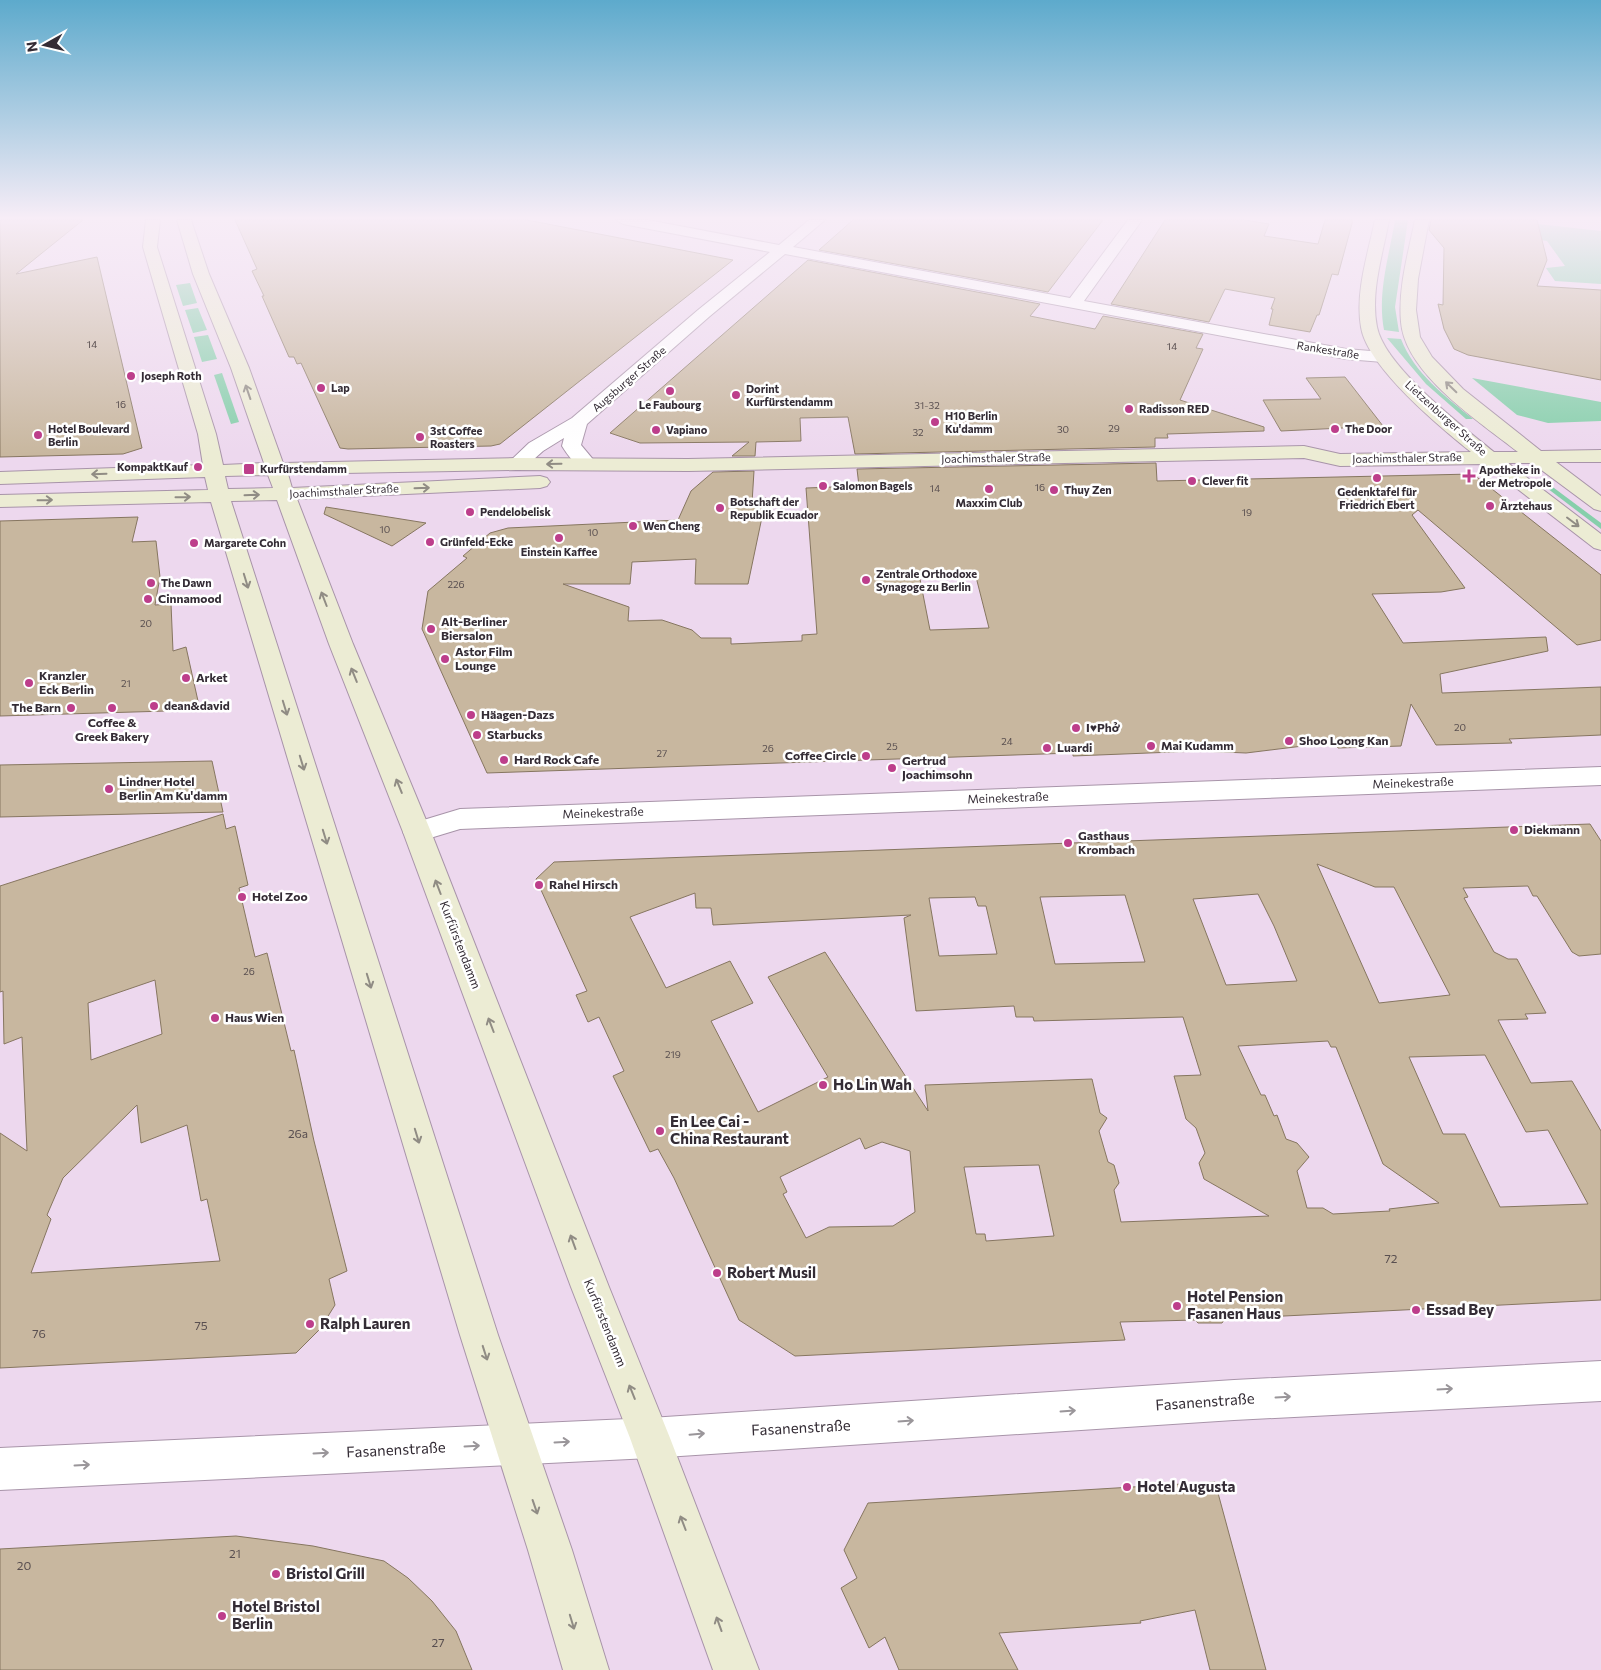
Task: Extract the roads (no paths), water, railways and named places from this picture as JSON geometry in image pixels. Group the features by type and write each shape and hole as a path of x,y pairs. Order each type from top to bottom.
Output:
{"main road":[{"path":"166,298 207,434 216,483 586,1670"},
{"name":"Kurfürstendamm","path":"211,298 240,368 284,494 341,644 417,832 590,1287 650,1438 736,1670"},
{"name":"Lietzenburger Straße","path":"1367,298 1369,331 1383,357 1414,392 1488,457 1601,544"},
{"path":"1409,298 1408,307 1412,337 1436,372 1458,394 1513,439 1601,505"},
{"name":"Joachimsthaler Straße","path":"1444,440 1543,439"},
{"name":"Joachimsthaler Straße","path":"1304,452 1326,443 1345,442"},
{"name":"Joachimsthaler Straße","path":"0,501 216,483 276,469 586,463 688,465 1304,452 1340,460 1601,456"},
{"name":"Joachimsthaler Straße","path":"0,478 216,483 284,494 546,481 688,465"}],"street":[{"name":"Augsburger Straße","path":"517,464 536,447 578,422 724,298"},
{"name":"Rankestraße","path":"1046,298 1346,354 1383,357"},
{"path":"1074,303 1078,298"},
{"path":"578,422 571,446 586,463"},
{"name":"Meinekestraße","path":"417,832 460,819 1601,776"},
{"name":"Fasanenstraße","path":"0,1469 650,1438 1234,1400 1601,1381"}],"place":[{"name":"Joseph Roth","path":"131,376"},
{"name":"Lap","path":"321,388"},
{"name":"Le Faubourg","path":"670,391"},
{"name":"Dorint Kurfürstendamm","path":"736,395"},
{"name":"Radisson RED","path":"1129,409"},
{"name":"H10 Berlin Ku'damm","path":"935,422"},
{"name":"The Door","path":"1335,429"},
{"name":"Vapiano","path":"656,430"},
{"name":"Hotel Boulevard Berlin","path":"38,435"},
{"name":"3st Coffee Roasters","path":"420,437"},
{"name":"KompaktKauf","path":"198,467"},
{"name":"Kurfürstendamm","path":"249,469"},
{"name":"Apotheke in der Metropole","path":"1469,476"},
{"name":"Gedenktafel für Friedrich Ebert","path":"1377,478"},
{"name":"Clever fit","path":"1192,481"},
{"name":"Salomon Bagels","path":"823,486"},
{"name":"Maxxim Club","path":"989,489"},
{"name":"Thuy Zen","path":"1054,490"},
{"name":"Ärztehaus","path":"1490,506"},
{"name":"Botschaft der Republik Ecuador","path":"720,508"},
{"name":"Pendelobelisk","path":"470,512"},
{"name":"Wen Cheng","path":"633,526"},
{"name":"Einstein Kaffee","path":"559,538"},
{"name":"Grünfeld-Ecke","path":"430,542"},
{"name":"Margarete Cohn","path":"194,543"},
{"name":"Zentrale Orthodoxe Synagoge zu Berlin","path":"866,580"},
{"name":"The Dawn","path":"151,583"},
{"name":"Cinnamood","path":"148,599"},
{"name":"Alt-Berliner Biersalon","path":"431,629"},
{"name":"Astor Film Lounge","path":"445,659"},
{"name":"Arket","path":"186,678"},
{"name":"Kranzler Eck Berlin","path":"29,683"},
{"name":"dean&david","path":"154,706"},
{"name":"The Barn","path":"71,708"},
{"name":"Coffee & Greek Bakery","path":"112,708"},
{"name":"Häagen-Dazs","path":"471,715"},
{"name":"I♥Phở","path":"1076,728"},
{"name":"Starbucks","path":"477,735"},
{"name":"Shoo Loong Kan","path":"1289,741"},
{"name":"Mai Kudamm","path":"1151,746"},
{"name":"Luardi","path":"1047,748"},
{"name":"Coffee Circle","path":"866,756"},
{"name":"Hard Rock Cafe","path":"504,760"},
{"name":"Gertrud Joachimsohn","path":"892,768"},
{"name":"Lindner Hotel Berlin Am Ku'damm","path":"109,789"},
{"name":"Diekmann","path":"1514,830"},
{"name":"Gasthaus Krombach","path":"1068,843"},
{"name":"Rahel Hirsch","path":"539,885"},
{"name":"Hotel Zoo","path":"242,897"},
{"name":"Haus Wien","path":"215,1018"},
{"name":"Ho Lin Wah","path":"823,1085"},
{"name":"En Lee Cai - China Restaurant","path":"660,1131"},
{"name":"Robert Musil","path":"717,1273"},
{"name":"Hotel Pension Fasanen Haus","path":"1177,1306"},
{"name":"Essad Bey","path":"1416,1310"},
{"name":"Ralph Lauren","path":"310,1324"},
{"name":"Hotel Augusta","path":"1127,1487"},
{"name":"Bristol Grill","path":"276,1574"},
{"name":"Hotel Bristol Berlin","path":"222,1616"}]}
